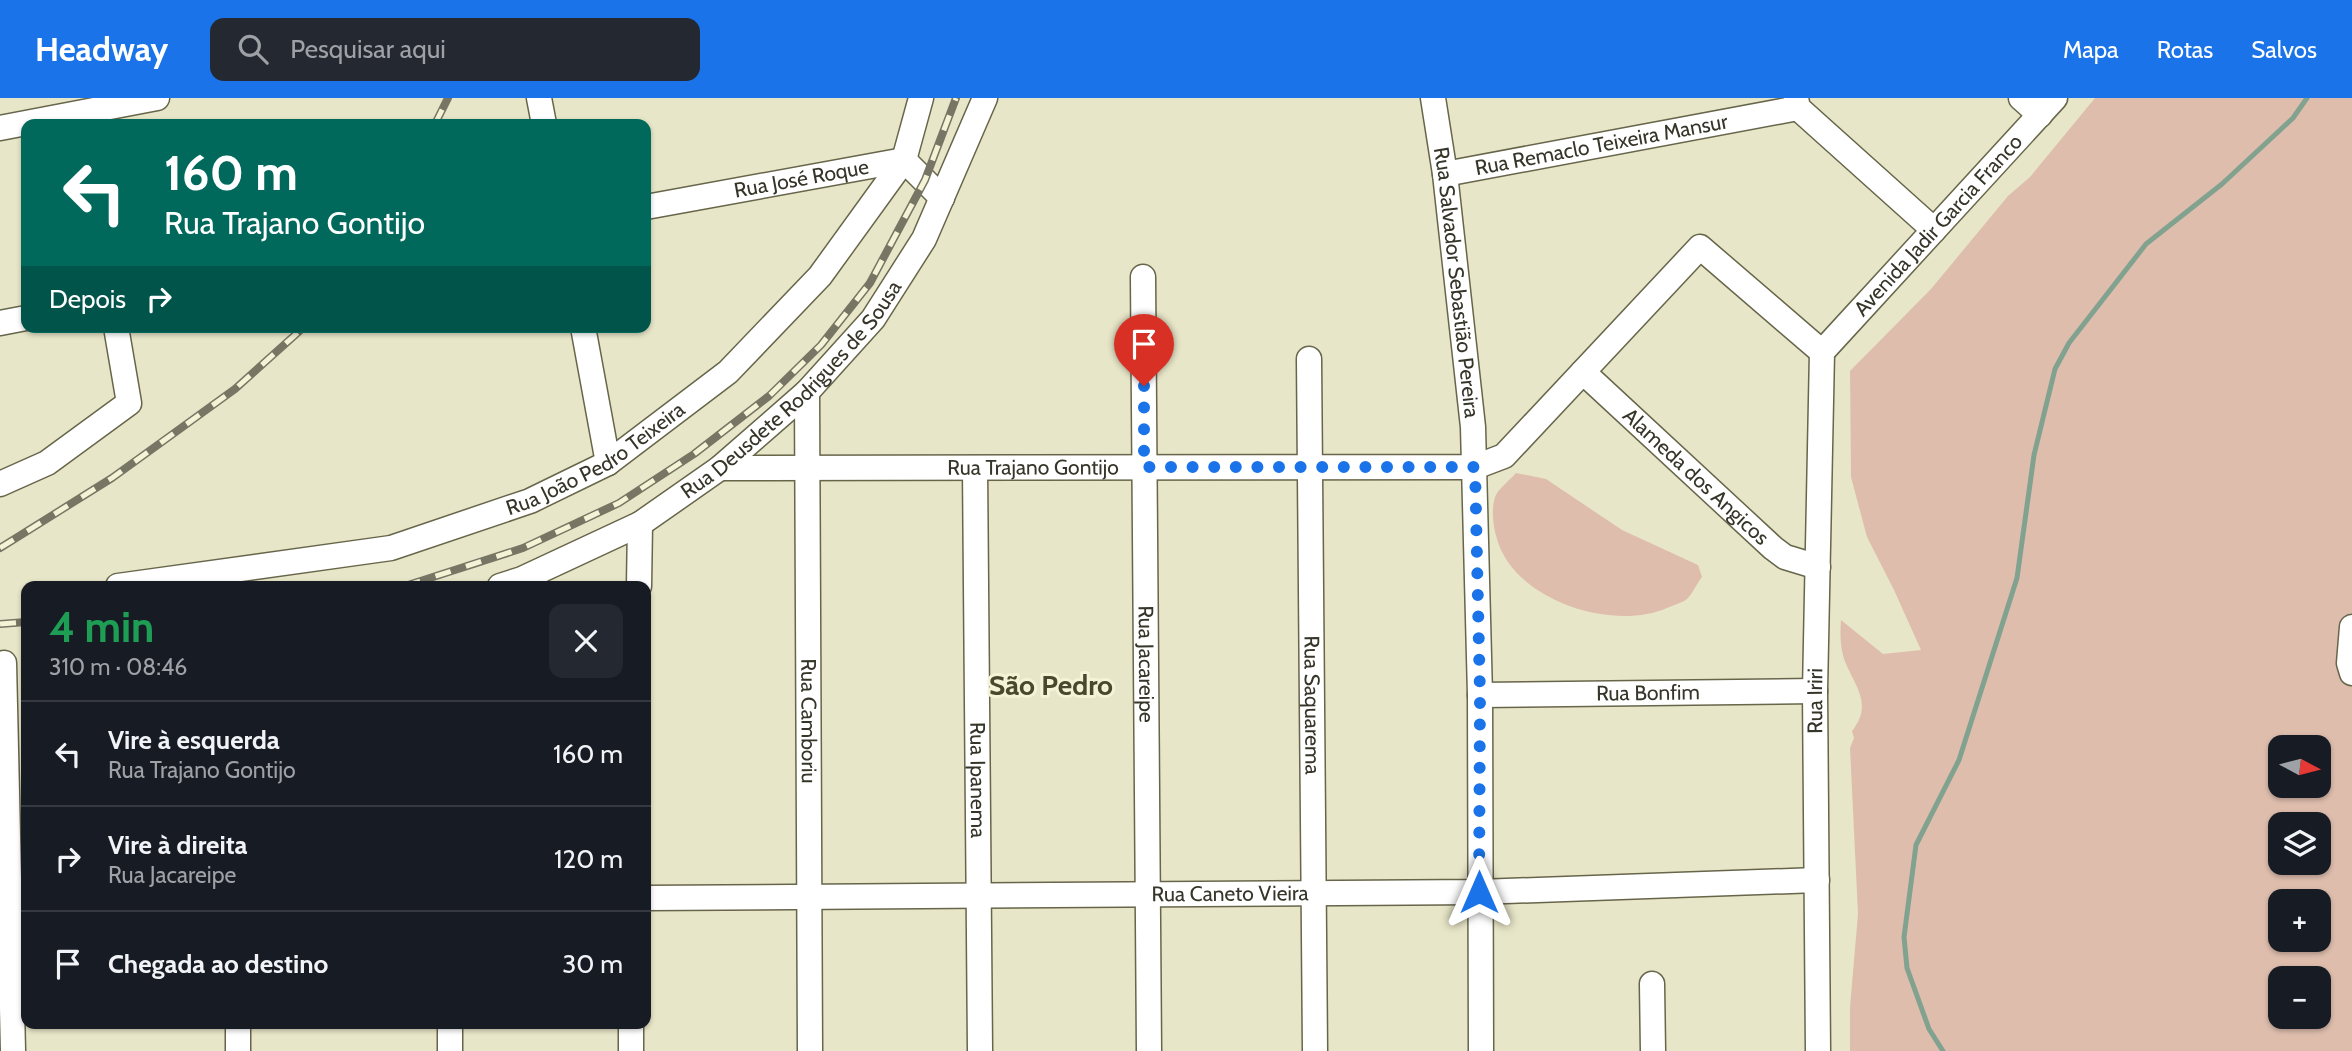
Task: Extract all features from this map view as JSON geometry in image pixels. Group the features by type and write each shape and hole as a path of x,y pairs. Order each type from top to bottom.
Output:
{"street":[{"path":"44,119 157,98"},
{"path":"539,98 543,119"},
{"name":"Rua João Pedro Teixeira","path":"154,581 391,548 530,501 608,463 728,372 820,276 904,160 921,98"},
{"name":"Rua Deusdete Rodrigues de Sousa","path":"516,581 640,524 720,468 807,392 873,319 924,239 985,98"},
{"name":"Rua Salvador Sebastião Pereira","path":"1433,98 1446,174 1473,427 1480,695 1481,1051"},
{"path":"2021,98 2048,106"},
{"path":"1797,103 1934,230"},
{"name":"Rua Remaclo Teixeira Mansur","path":"1446,174 1797,103"},
{"name":"Avenida Jadir Garcia Franco","path":"1822,352 2048,106"},
{"path":"0,128 21,124"},
{"path":"904,160 942,198"},
{"name":"Rua José Roque","path":"651,206 904,160"},
{"path":"1475,467 1504,456 1700,247 1822,352"},
{"name":"Rua Jacareipe","path":"1143,277 1149,1051"},
{"path":"0,323 21,319"},
{"path":"0,484 47,463 129,403 117,333"},
{"path":"584,333 608,463"},
{"name":"Rua Iriri","path":"1818,1051 1815,691 1822,352"},
{"name":"Rua Saquarema","path":"1309,359 1315,1051"},
{"name":"Alameda dos Angicos","path":"1583,372 1773,548 1785,557 1818,567"},
{"name":"Rua Camboriu","path":"807,392 810,1051"},
{"name":"Rua Trajano Gontijo","path":"720,468 1475,467"},
{"name":"Rua Ipanema","path":"975,468 977,898 981,1051"},
{"path":"639,581 640,524"},
{"path":"2352,627 2349,663 2352,673"},
{"path":"10,662 13,1051"},
{"name":"Rua Bonfim","path":"1480,695 1815,691"},
{"name":"Rua Caneto Vieira","path":"651,898 977,898 1479,892 1817,880"},
{"path":"1652,984 1653,1051"},
{"path":"238,1029 238,1051"},
{"path":"450,1029 450,1051"},
{"path":"631,1029 631,1051"}],"shaded area":[{"path":"2095,98 2352,98 2352,1051 1850,1051 1850,1007 1858,914 1850,748 1854,738 1852,731 1858,721 1862,703 1844,659 1841,620 1883,654 1921,650 1867,537 1851,477 1850,371 1931,289 2008,196 2030,177"},
{"path":"1516,473 1546,479 1622,530 1698,565 1702,577 1685,600 1645,614 1620,616 1594,613 1544,594 1523,579 1507,560 1497,539 1493,513 1495,497"}],"waterway":[{"path":"1943,1051 1929,1029 1907,968 1904,937 1916,845 1959,760 2017,578 2034,455 2055,369 2069,343 2146,244 2222,184 2293,118 2307,98"}],"railway":[{"path":"438,119 448,98"},
{"path":"421,581 523,548 619,503 694,454 769,396 821,345 870,283 925,180 956,98"},
{"path":"0,548 112,478 235,389 297,333"},
{"path":"0,624 21,622"}],"district":[{"name":"São Pedro","path":"1051,685"}],"route":[{"path":"1144,386 1144,467 1475,467 1480,695 1479,892"}]}
